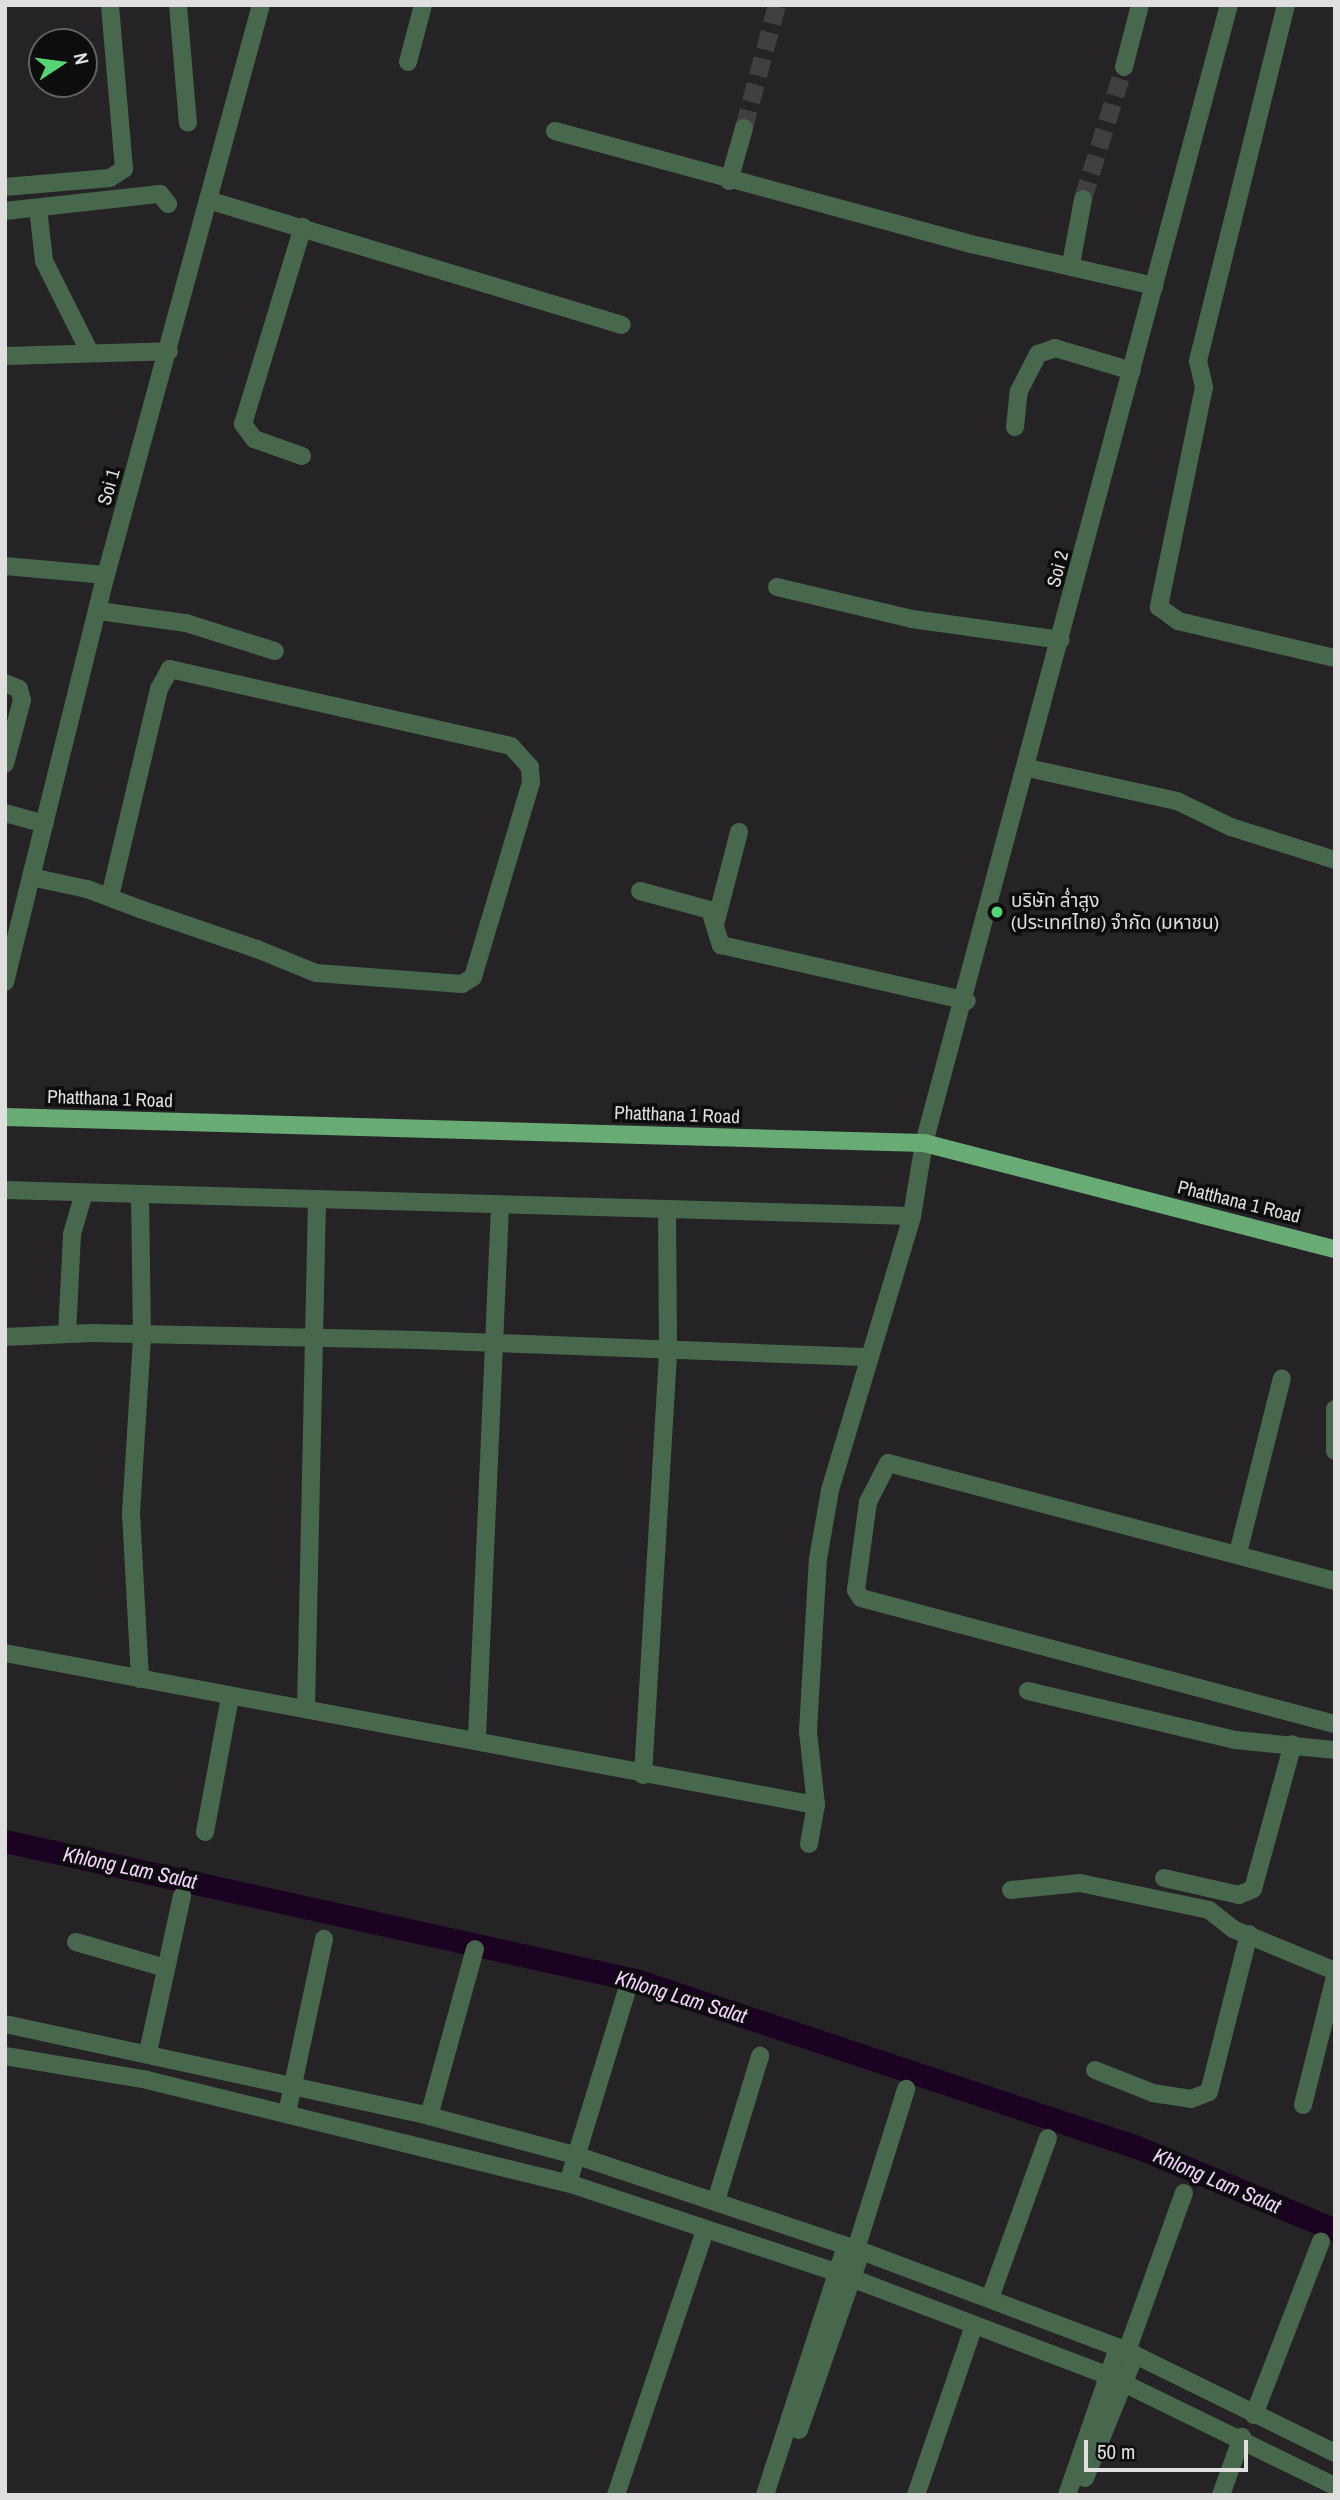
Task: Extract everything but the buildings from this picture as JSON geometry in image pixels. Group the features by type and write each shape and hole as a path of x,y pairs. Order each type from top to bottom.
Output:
{"main road":[{"name":"Phatthana 1 Road","path":"5,1117 924,1143 1335,1249"}],"street":[{"path":"5,187 110,178 124,169 110,5"},
{"path":"178,5 188,123"},
{"name":"Soi 1","path":"5,982 106,575 261,5"},
{"path":"408,62 423,5"},
{"path":"1124,67 1140,5"},
{"name":"Soi 2","path":"809,1844 816,1805 808,1731 818,1559 865,1357 912,1216 924,1143 967,1001 1229,5"},
{"path":"1286,5 1198,361 1204,387 1159,607 1178,621 1335,658"},
{"path":"729,181 744,128"},
{"path":"555,131 729,181 1154,286"},
{"path":"5,211 160,194 168,204"},
{"path":"1071,264 1083,199"},
{"path":"208,200 622,326"},
{"path":"38,208 44,261 88,349"},
{"path":"302,456 254,439 243,424 303,227"},
{"path":"1014,427 1019,391 1038,354 1055,348 1132,371"},
{"path":"5,356 88,349 169,351"},
{"path":"5,566 106,575"},
{"path":"777,587 912,619 1061,640"},
{"path":"99,611 186,624 275,651"},
{"path":"31,877 110,897 316,973 462,984 473,977 531,783 530,767 511,746 170,669 159,689 110,897"},
{"path":"5,683 19,689 22,700 5,764"},
{"path":"1028,768 1177,801 1231,827 1335,860"},
{"path":"5,813 45,824"},
{"path":"716,921 739,832"},
{"path":"640,891 710,910 716,921 721,945 967,1001"},
{"path":"5,1190 912,1216"},
{"path":"67,1334 72,1234 83,1193"},
{"path":"139,1679 131,1513 142,1337 140,1194"},
{"path":"306,1708 317,1341 317,1199"},
{"path":"477,1738 500,1205"},
{"path":"643,1775 668,1350 667,1209"},
{"path":"5,1337 67,1334 865,1357"},
{"path":"1238,1553 1282,1378"},
{"path":"1335,1409 1335,1451"},
{"path":"1335,1581 1238,1553 888,1463 868,1502 856,1590 862,1598 1335,1724"},
{"path":"5,1653 230,1696 477,1738 643,1775 816,1805"},
{"path":"1028,1690 1236,1740 1335,1750"},
{"path":"205,1832 230,1696"},
{"path":"1164,1878 1239,1895 1253,1889 1293,1744"},
{"path":"1011,1890 1080,1883 1209,1910 1249,1934 1335,1971"},
{"path":"148,2052 162,1967 182,1896"},
{"path":"1095,2070 1153,2093 1191,2099 1209,2092 1249,1934"},
{"path":"287,2113 290,2086 324,1939"},
{"path":"76,1942 162,1967"},
{"path":"429,2116 475,1949"},
{"path":"1303,2105 1335,1977"},
{"path":"568,2183 626,1990"},
{"path":"5,2024 148,2052 429,2116 575,2155 990,2298 1127,2352 1335,2453"},
{"path":"5,2056 287,2113 568,2183 845,2275 1115,2379 1247,2439 1335,2486"},
{"path":"716,2202 760,2056"},
{"path":"765,2495 854,2249 905,2089"},
{"path":"990,2298 1048,2138"},
{"path":"1067,2495 1127,2352 1184,2193"},
{"path":"615,2495 705,2230"},
{"path":"1254,2415 1321,2241"},
{"path":"777,2495 845,2275"},
{"path":"916,2495 979,2328"},
{"path":"926,2495 979,2328"},
{"path":"1079,2495 1115,2379"},
{"path":"1221,2495 1247,2439"},
{"path":"1231,2495 1247,2439"}],"waterway":[{"name":"Khlong Lam Salat","path":"5,1841 635,1980 1137,2147 1335,2230"}],"tunnel":[{"path":"744,128 777,5"},
{"path":"1083,199 1124,67"}],"place":[{"name":"บริษัท ล่ำสูง (ประเทศไทย) จำกัด (มหาชน)","path":"997,912"}]}
